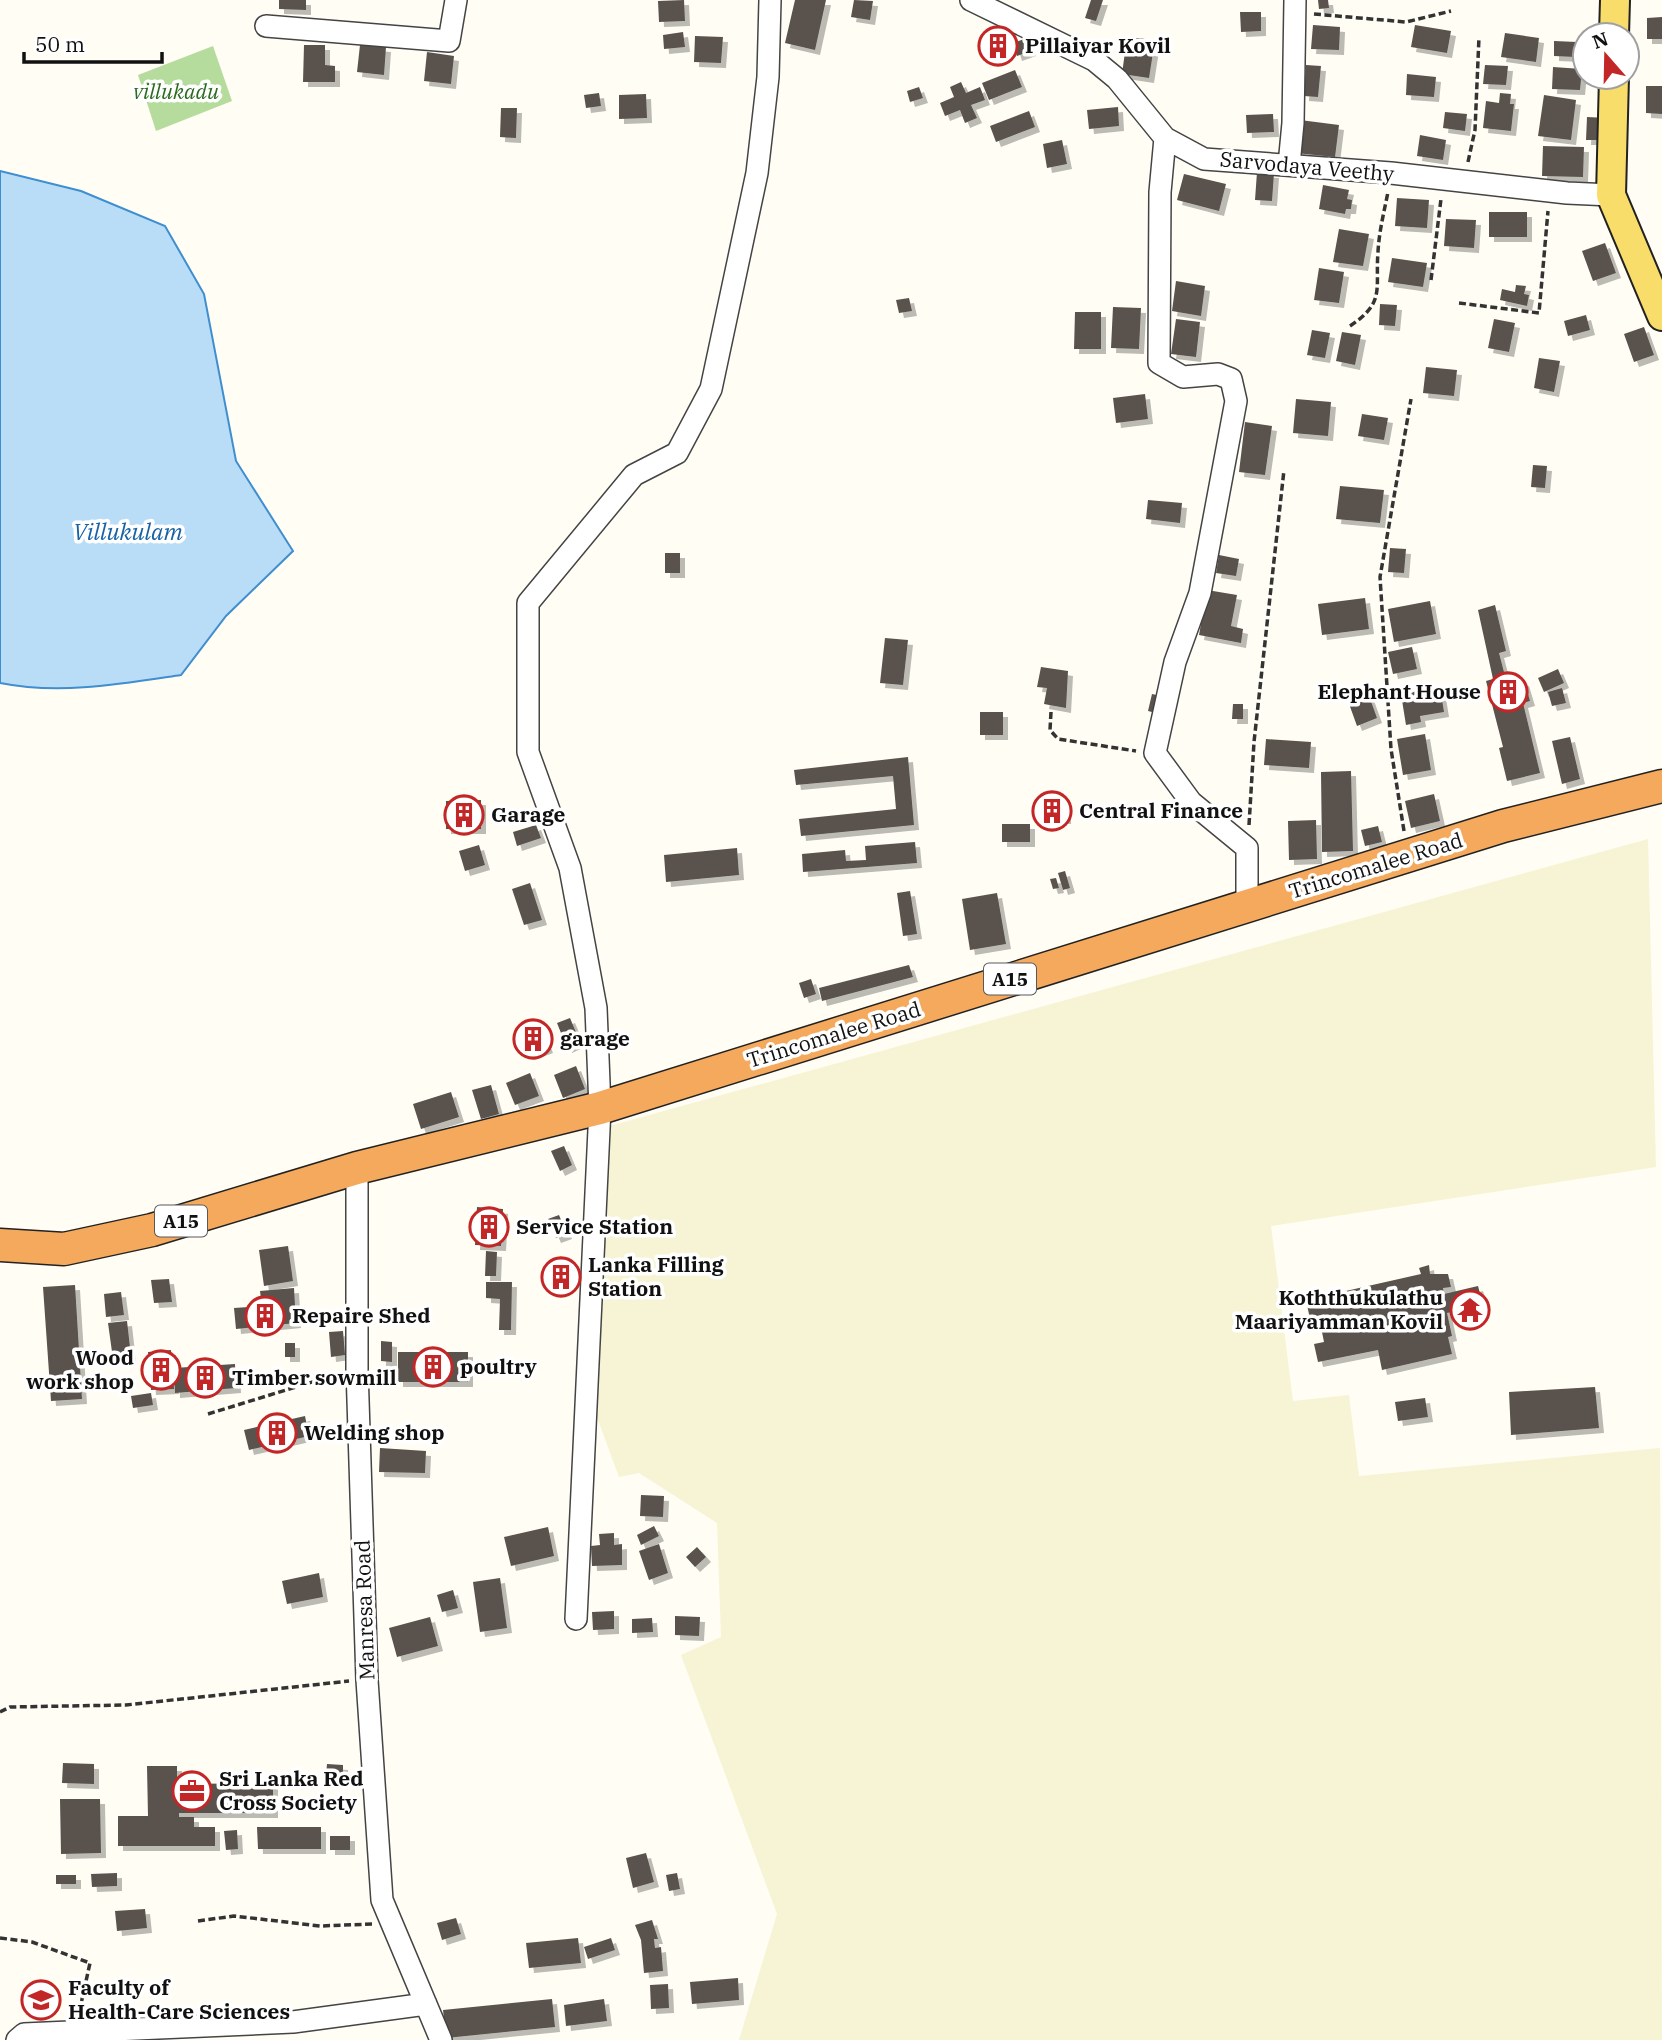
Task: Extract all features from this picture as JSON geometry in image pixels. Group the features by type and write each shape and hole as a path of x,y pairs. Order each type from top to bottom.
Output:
{"highway":[{"name":"Trincomalee Road","path":"0,1245 64,1249 152,1230 357,1168 600,1108 1529,819 1662,786"}],"main road":[{"path":"1614,21 1615,0"},
{"path":"1614,91 1611,195 1662,316"}],"street":[{"path":"266,26 449,41 456,0"},
{"path":"576,1619 600,1108 596,1008 570,868 528,752 528,603 634,475 677,453 711,389 757,173 768,77 770,0"},
{"name":"Sarvodaya Veethy","path":"984,3 1094,60 1117,79 1165,138 1204,159 1391,173 1549,191 1611,195"},
{"path":"1289,165 1293,124 1295,6"},
{"path":"1165,138 1160,192 1159,363 1183,377 1218,374 1231,379 1236,401 1200,593 1175,662 1155,753 1191,802 1247,848 1247,905"},
{"name":"Manresa Road","path":"357,1168 357,1369 367,1680 382,1900 441,2040"},
{"path":"17,2040 24,2034 293,2022 426,2004"}],"path":[{"path":"1295,6 1406,22 1451,11"},
{"path":"1430,280 1453,180 1475,130 1479,37"},
{"path":"1350,326 1369,313 1380,291 1378,252 1391,173"},
{"path":"1459,303 1539,313 1549,191"},
{"path":"1408,857 1391,749 1380,577 1411,399"},
{"path":"1247,848 1254,742 1284,470"},
{"path":"1052,712 1050,730 1058,739 1155,753"},
{"path":"208,1414 357,1369"},
{"path":"0,1712 10,1707 126,1705 367,1680"},
{"path":"198,1921 234,1916 320,1926 391,1923"},
{"path":"0,1938 32,1942 90,1963 74,2032"}],"shaded area":[{"path":"1648,839 1656,1167 1271,1226 1293,1401 1349,1395 1359,1476 1660,1448 1662,2040 739,2040 777,1914 681,1655 721,1637 717,1523 639,1473 619,1477 595,1412 606,1127"}],"green space":[{"name":"villukadu","path":"213,46 232,101 156,131 138,75"}],"water":[{"name":"Villukulam","path":"0,171 81,191 165,226 204,294 236,461 293,551 226,616 181,675 113,685 68,688 0,683"}],"building":[{"path":"279,0 306,0 306,10 279,9"},
{"path":"684,0 685,21 659,22 658,1"},
{"path":"795,0 826,0 815,50 785,43"},
{"path":"854,0 873,1 870,20 851,17"},
{"path":"1091,0 1103,0 1096,21 1085,18"},
{"path":"1318,0 1328,0 1329,8 1319,9"},
{"path":"1240,12 1261,12 1261,31 1241,32"},
{"path":"1662,17 1662,39 1647,39 1647,18"},
{"path":"1313,25 1340,27 1339,50 1311,49"},
{"path":"1415,25 1451,31 1447,53 1411,47"},
{"path":"683,32 685,47 664,49 663,35"},
{"path":"1505,33 1539,38 1536,62 1501,57"},
{"path":"695,36 723,37 721,63 694,62"},
{"name":"Pillaiyar Kovil","path":"1001,36 1007,52 995,56 989,40"},
{"path":"1127,37 1155,40 1149,78 1122,74"},
{"path":"1027,38 1031,51 1017,56 1013,43"},
{"path":"1554,41 1571,42 1571,57 1554,56"},
{"path":"304,45 325,45 325,65 335,66 335,82 303,82"},
{"path":"360,45 386,47 384,75 357,72"},
{"path":"427,52 454,56 451,84 424,81"},
{"path":"1306,65 1321,66 1318,97 1304,96"},
{"path":"1485,65 1508,66 1506,85 1483,84"},
{"path":"1553,67 1571,68 1571,90 1552,89"},
{"path":"1015,70 1022,87 989,100 982,83"},
{"path":"1407,74 1436,77 1434,97 1406,95"},
{"path":"961,82 966,93 980,87 985,100 971,105 977,118 965,123 960,110 945,116 940,103 954,97 950,87"},
{"path":"1646,86 1662,86 1662,114 1646,113"},
{"path":"919,87 923,98 910,102 907,91"},
{"path":"599,93 601,106 586,108 584,95"},
{"path":"1500,93 1511,94 1510,104 1514,104 1511,131 1483,128 1486,101 1499,103"},
{"path":"646,94 647,118 619,119 619,95"},
{"path":"1544,95 1576,100 1571,140 1538,136"},
{"path":"1118,107 1119,126 1089,129 1087,110"},
{"path":"501,108 517,108 516,138 500,137"},
{"path":"1029,111 1035,127 996,142 990,126"},
{"path":"1445,112 1467,114 1465,131 1443,128"},
{"path":"1273,114 1274,132 1247,133 1246,115"},
{"path":"1587,117 1607,118 1606,140 1586,140"},
{"path":"1300,120 1339,125 1335,157 1296,153"},
{"path":"1420,135 1446,140 1443,160 1417,156"},
{"path":"1062,140 1067,164 1047,168 1043,144"},
{"path":"1543,146 1584,147 1583,177 1542,176"},
{"path":"1257,172 1274,173 1272,201 1255,200"},
{"path":"1184,174 1226,184 1219,211 1177,200"},
{"path":"1323,185 1349,190 1347,199 1352,200 1351,209 1346,209 1345,214 1319,209"},
{"path":"1397,198 1429,200 1427,228 1395,226"},
{"path":"1489,212 1527,212 1527,237 1489,237"},
{"path":"1446,219 1476,220 1474,248 1444,246"},
{"path":"1339,229 1369,234 1363,266 1333,262"},
{"path":"1605,243 1616,273 1593,281 1582,251"},
{"path":"1392,258 1427,263 1423,287 1388,282"},
{"path":"1319,268 1344,272 1339,303 1314,300"},
{"path":"1176,281 1205,286 1201,316 1172,311"},
{"path":"1516,285 1526,286 1524,294 1529,295 1527,306 1500,300 1502,289 1515,292"},
{"path":"909,298 912,311 899,313 896,300"},
{"path":"1380,304 1397,305 1395,326 1379,325"},
{"path":"1113,307 1141,308 1139,349 1111,348"},
{"path":"1075,312 1101,312 1101,349 1074,349"},
{"path":"1586,315 1590,330 1568,336 1564,321"},
{"path":"1176,319 1200,322 1196,357 1171,354"},
{"path":"1494,319 1515,323 1509,352 1488,348"},
{"path":"1644,327 1654,355 1634,362 1624,334"},
{"path":"1312,330 1330,333 1325,358 1307,355"},
{"path":"1342,332 1361,335 1355,365 1336,361"},
{"path":"1539,358 1560,361 1554,392 1534,388"},
{"path":"1426,367 1457,370 1454,396 1423,393"},
{"path":"1145,394 1148,419 1116,423 1113,398"},
{"path":"1296,399 1331,402 1328,436 1293,433"},
{"path":"1362,414 1388,418 1384,440 1358,436"},
{"path":"1245,422 1272,426 1265,475 1239,472"},
{"path":"1533,465 1547,466 1545,488 1531,487"},
{"path":"1340,486 1384,490 1380,523 1336,519"},
{"path":"1148,500 1182,503 1180,523 1146,519"},
{"path":"1390,548 1406,549 1404,573 1388,572"},
{"path":"665,553 680,553 680,573 665,573"},
{"path":"1219,555 1239,559 1236,576 1216,573"},
{"path":"1207,590 1237,595 1231,626 1243,629 1241,643 1199,635"},
{"path":"1365,598 1369,629 1322,635 1318,604"},
{"path":"1430,601 1436,634 1394,642 1388,609"},
{"name":"Elephant House","path":"1495,605 1506,651 1499,653 1505,676 1513,674 1516,683 1524,681 1530,701 1523,703 1540,773 1507,781 1499,748 1503,747 1486,681 1493,679 1478,610"},
{"path":"885,638 908,640 903,685 880,683"},
{"path":"1412,647 1417,669 1393,674 1388,652"},
{"path":"1041,667 1068,671 1066,708 1044,704 1047,688 1037,687"},
{"path":"1558,669 1564,683 1544,692 1538,678"},
{"path":"1440,687 1444,712 1420,716 1421,722 1406,725 1401,694"},
{"path":"1562,688 1566,703 1552,706 1548,692"},
{"path":"1368,693 1377,718 1357,726 1348,701"},
{"path":"1152,694 1161,696 1156,713 1148,711"},
{"path":"1233,704 1243,704 1243,719 1232,719"},
{"path":"980,712 1003,712 1003,735 980,735"},
{"path":"1425,734 1431,770 1403,775 1397,739"},
{"path":"1570,737 1580,779 1562,784 1552,741"},
{"path":"1266,739 1311,742 1309,768 1264,765"},
{"path":"908,757 914,825 801,836 799,819 896,809 893,776 796,785 794,770"},
{"path":"1351,771 1353,851 1322,852 1321,772"},
{"path":"1434,794 1440,821 1411,828 1405,801"},
{"name":"Garage","path":"481,800 481,829 446,829 446,801"},
{"name":"Central Finance","path":"1038,803 1066,803 1066,819 1038,818"},
{"path":"1316,820 1317,859 1289,860 1288,821"},
{"path":"1002,824 1030,824 1030,842 1002,842"},
{"path":"536,825 541,838 517,846 513,832"},
{"path":"1378,826 1382,842 1365,846 1361,830"},
{"path":"915,842 917,863 803,872 802,854 845,850 846,861 866,860 865,846"},
{"path":"479,845 485,865 465,871 459,851"},
{"path":"737,848 739,875 666,882 664,855"},
{"path":"1065,871 1070,888 1063,890 1058,873"},
{"path":"1056,878 1059,888 1053,889 1050,879"},
{"path":"530,883 542,920 524,925 512,889"},
{"path":"910,891 917,934 903,936 897,893"},
{"path":"997,893 1006,944 970,950 962,899"},
{"path":"909,965 913,977 822,1001 819,988"},
{"path":"811,979 816,994 804,998 799,983"},
{"path":"570,1018 580,1042 567,1048 557,1023"},
{"name":"garage","path":"538,1023 548,1048 529,1055 519,1031"},
{"path":"576,1066 585,1089 563,1098 554,1075"},
{"path":"530,1073 539,1096 515,1105 506,1083"},
{"path":"491,1085 499,1114 481,1119 472,1090"},
{"path":"451,1092 459,1117 421,1129 413,1104"},
{"path":"564,1146 572,1165 560,1171 551,1151"},
{"name":"Service Station","path":"477,1207 503,1209 501,1246 475,1245"},
{"name":"Lanka Filling Station","path":"559,1215 567,1234 556,1238 548,1219"},
{"path":"288,1246 293,1281 264,1286 259,1250"},
{"name":"Service Station","path":"486,1251 497,1252 496,1276 485,1276"},
{"name":"Lanka Filling Station","path":"563,1265 571,1284 558,1289 550,1270"},
{"path":"1429,1265 1430,1274 1448,1274 1451,1287 1443,1288 1444,1294 1478,1286 1483,1305 1447,1313 1452,1336 1448,1337 1452,1354 1382,1370 1378,1350 1318,1362 1314,1344 1324,1342 1319,1317 1310,1319 1306,1300 1421,1274 1419,1268"},
{"path":"169,1279 172,1302 154,1303 151,1280"},
{"name":"Service Station","path":"486,1282 512,1282 511,1330 499,1330 500,1299 486,1298"},
{"path":"75,1285 82,1399 51,1401 43,1287"},
{"name":"Repaire Shed","path":"294,1288 296,1323 236,1329 234,1308 262,1306 260,1291"},
{"path":"121,1292 124,1315 106,1317 104,1294"},
{"path":"127,1321 131,1356 113,1359 108,1323"},
{"path":"343,1331 345,1355 331,1357 329,1332"},
{"path":"381,1341 392,1342 392,1362 381,1361"},
{"path":"285,1343 295,1343 295,1357 285,1357"},
{"name":"Wood work shop","path":"171,1350 174,1389 151,1390 148,1352"},
{"name":"poultry","path":"398,1352 468,1352 468,1382 398,1382"},
{"name":"Timber sowmill","path":"235,1364 236,1388 175,1393 174,1368"},
{"path":"1595,1387 1599,1428 1511,1435 1509,1392"},
{"path":"151,1393 153,1405 133,1408 131,1396"},
{"path":"1425,1398 1428,1417 1398,1421 1395,1402"},
{"name":"Welding shop","path":"305,1416 309,1436 249,1450 244,1430"},
{"path":"380,1448 426,1451 425,1473 379,1472"},
{"path":"641,1495 664,1496 663,1517 640,1516"},
{"path":"654,1526 659,1536 641,1545 637,1535"},
{"path":"548,1527 554,1556 511,1566 504,1537"},
{"path":"614,1533 614,1545 622,1544 622,1565 592,1566 591,1546 600,1545 599,1534"},
{"path":"659,1544 668,1573 649,1580 639,1551"},
{"path":"697,1547 706,1557 695,1567 686,1557"},
{"path":"319,1573 323,1597 287,1604 282,1581"},
{"path":"500,1578 507,1628 480,1632 473,1582"},
{"path":"453,1590 458,1608 442,1612 437,1595"},
{"path":"614,1611 614,1629 593,1630 592,1612"},
{"path":"675,1616 700,1617 699,1636 675,1635"},
{"path":"430,1617 438,1646 397,1657 389,1628"},
{"path":"652,1618 653,1632 632,1633 632,1619"},
{"path":"63,1763 94,1764 94,1784 62,1783"},
{"path":"327,1764 343,1765 343,1776 326,1775"},
{"path":"147,1766 177,1766 177,1784 273,1783 273,1813 179,1813 179,1817 194,1817 194,1827 215,1827 215,1846 118,1846 118,1816 148,1816"},
{"path":"60,1799 100,1799 101,1853 61,1854"},
{"path":"257,1827 321,1827 321,1849 258,1849"},
{"path":"237,1830 238,1849 226,1850 224,1831"},
{"path":"330,1836 350,1836 350,1850 330,1850"},
{"path":"646,1853 654,1882 633,1888 626,1858"},
{"path":"117,1873 117,1886 92,1887 91,1874"},
{"path":"677,1873 680,1889 669,1891 666,1875"},
{"path":"56,1875 76,1875 76,1884 56,1884"},
{"path":"145,1909 147,1928 117,1931 115,1911"},
{"path":"456,1918 461,1934 442,1940 437,1923"},
{"path":"652,1920 658,1939 654,1939 655,1948 661,1947 663,1971 644,1973 641,1940 635,1925"},
{"path":"578,1938 581,1963 529,1968 526,1943"},
{"path":"611,1938 615,1950 588,1959 584,1947"},
{"path":"738,1978 739,2000 692,2004 690,1982"},
{"path":"668,1984 669,2008 651,2009 650,1985"},
{"path":"552,1999 555,2027 446,2038 443,2010"},
{"path":"604,1999 607,2021 566,2026 564,2005"}],"place":[{"name":"Pillaiyar Kovil","path":"998,46"},
{"name":"Elephant House","path":"1508,692"},
{"name":"Central Finance","path":"1052,811"},
{"name":"Garage","path":"464,815"},
{"name":"garage","path":"533,1039"},
{"name":"Service Station","path":"489,1227"},
{"name":"Lanka Filling Station","path":"561,1277"},
{"name":"Koththukulathu Maariyamman Kovil","path":"1470,1310"},
{"name":"Repaire Shed","path":"265,1316"},
{"name":"poultry","path":"433,1367"},
{"name":"Wood work shop","path":"161,1370"},
{"name":"Timber sowmill","path":"205,1378"},
{"name":"Welding shop","path":"277,1433"},
{"name":"Sri Lanka Red Cross Society","path":"192,1791"},
{"name":"Faculty of Health-Care Sciences","path":"41,2000"}]}
